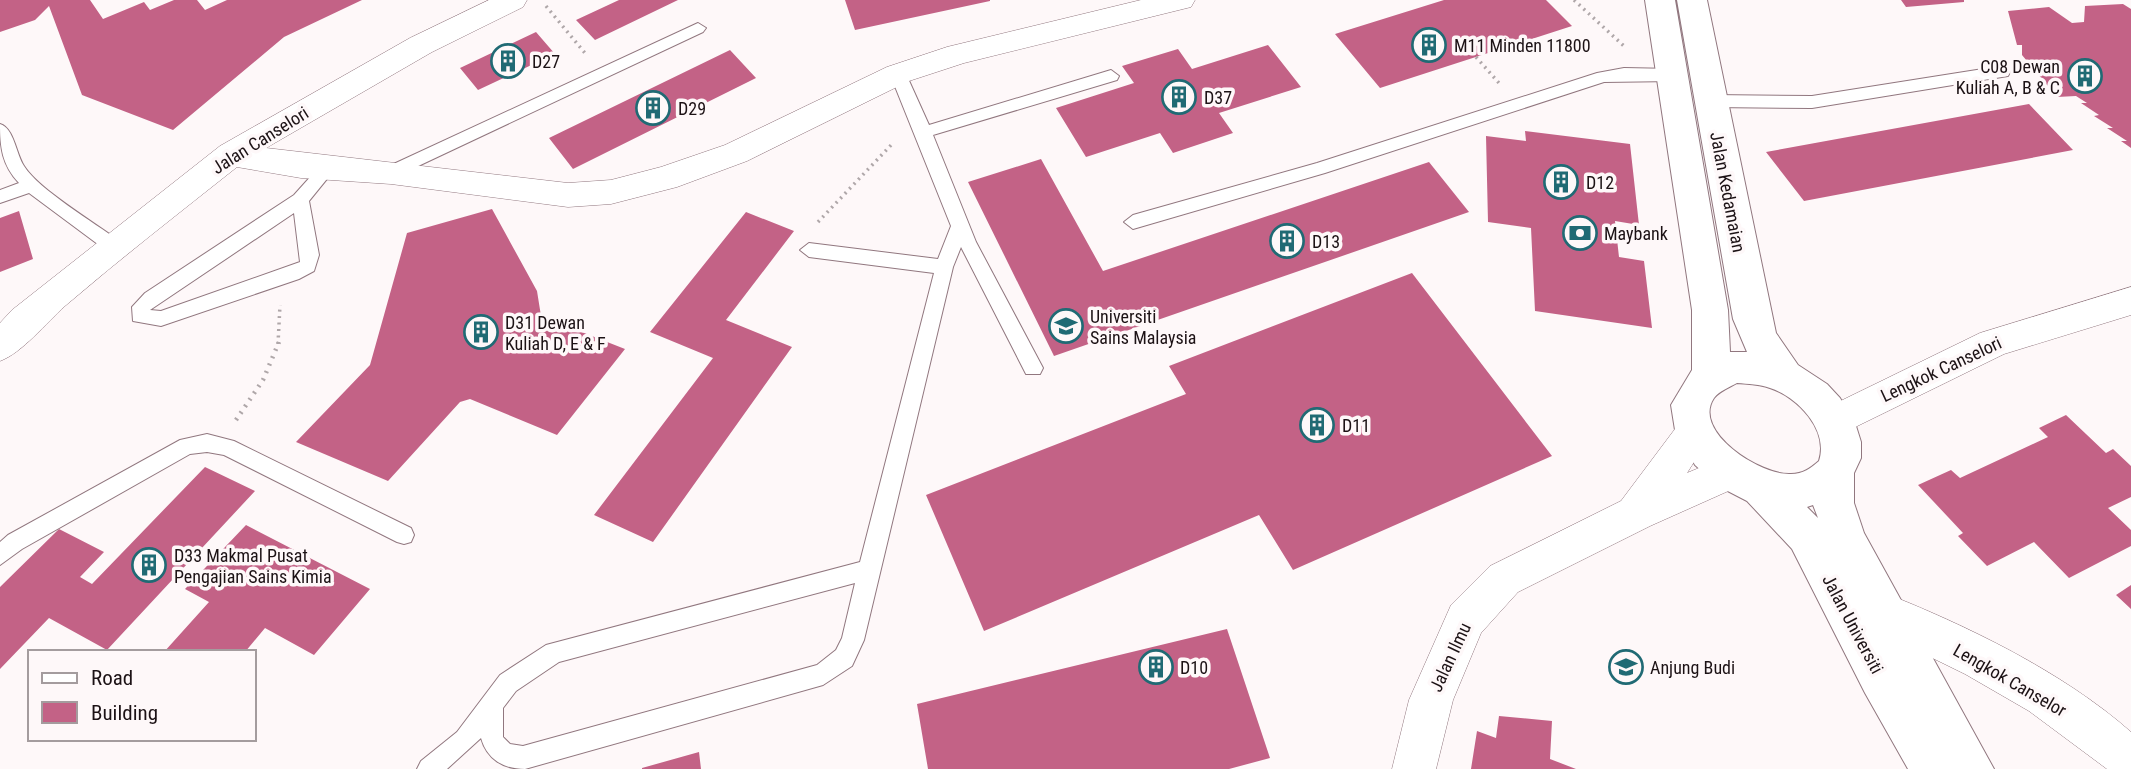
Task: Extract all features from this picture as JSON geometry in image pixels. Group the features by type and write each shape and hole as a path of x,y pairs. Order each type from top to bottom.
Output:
{"street":[{"name":"Jalan Canselori","path":"0,346 13,322 231,154 421,45 514,0"},
{"path":"231,154 327,169 391,172 569,195 611,192 667,178 736,153 898,74 958,54 1181,0"},
{"name":"Jalan Kedamaian","path":"1660,0 1710,310 1711,374"},
{"name":"Jalan Kedamaian","path":"1692,0 1752,319 1759,339 1784,376"},
{"name":"Lengkok Canselori","path":"1835,421 1993,343 2129,304"},
{"path":"1732,368 1757,368 1784,376 1822,403 1835,421 1842,439 1842,457 1834,473 1817,487 1791,491 1745,480 1708,453 1695,432 1690,414 1691,398 1699,385 1711,374 1732,368"},
{"name":"Jalan Ilmu","path":"1636,513 1695,432"},
{"name":"Jalan Universiti","path":"1834,473 1833,503 1841,527 1882,612 1971,769"},
{"name":"Jalan Ilmu","path":"1415,769 1431,700 1466,619 1504,579 1636,513 1745,480"},
{"name":"Jalan Universiti","path":"1745,480 1807,536 1881,678 1934,769"},
{"name":"Lengkok Canselor","path":"1882,612 2039,693 2111,741 2131,761"}],"lane":[{"path":"391,172 698,28"},
{"path":"1711,101 1812,102 2002,72"},
{"path":"898,74 921,124 960,226 1033,368"},
{"path":"1133,222 1320,169 1603,77 1624,74 1674,75"},
{"path":"921,124 1111,76"},
{"path":"0,132 17,170 31,185 113,246"},
{"path":"300,200 310,255 308,266 285,277 161,318 140,316 141,307 151,298 300,200 327,169"},
{"path":"0,197 31,185"},
{"path":"492,709 489,733 495,748 507,756 523,758 823,674 844,658 853,640 944,267 960,226"},
{"path":"809,250 944,267"},
{"path":"0,555 15,542 187,446 206,443 226,447 404,535"},
{"path":"429,769 465,740 492,709 508,683 554,653 869,570"}],"path":[{"path":"1574,0 1631,51"},
{"path":"1581,0 1583,8"},
{"path":"549,10 575,41"},
{"path":"1476,57 1503,86"},
{"path":"827,211 921,124"},
{"path":"252,399 282,338 282,315"}],"building":[{"path":"0,0 90,0 103,19 144,2 150,10 174,0 197,0 205,10 227,0 362,0 284,37 173,130 82,95 49,6 35,20 0,32"},
{"path":"619,0 678,0 595,40 576,20"},
{"path":"845,0 990,0 990,1 855,30"},
{"name":"M11 Minden 11800","path":"1444,0 1546,0 1572,26 1380,88 1335,34"},
{"path":"1901,0 1964,0 1964,2 1906,7"},
{"name":"C08 Dewan Kuliah A, B & C","path":"2123,4 2131,9 2131,148 2121,141 2127,141 2107,128 2113,128 2094,116 2099,115 2081,103 2087,103 2076,96 2057,97 2022,55 2022,45 2017,45 2008,11 2049,7 2072,23 2084,22 2085,6"},
{"name":"D27","path":"536,32 555,54 478,90 460,68"},
{"name":"D37","path":"1268,45 1301,87 1219,113 1233,133 1173,153 1160,133 1086,157 1056,108 1134,83 1122,66 1178,49 1192,69"},
{"name":"D29","path":"730,50 756,78 573,169 549,138"},
{"path":"2029,104 2073,150 1804,201 1766,152"},
{"name":"D12","path":"1525,131 1630,144 1639,225 1615,221 1619,257 1644,261 1652,328 1535,311 1531,228 1488,222 1486,136 1526,141"},
{"name":"D13","path":"1041,159 1103,271 1429,162 1469,212 1054,356 968,182"},
{"name":"D31 Dewan Kuliah D, E & F","path":"492,209 537,291 541,316 625,349 557,435 470,399 460,402 388,481 296,442 370,365 407,233"},
{"path":"19,211 33,259 0,272 0,218"},
{"path":"746,212 794,231 726,320 792,347 653,542 594,515 713,358 650,332"},
{"name":"D11","path":"1412,273 1552,456 1293,570 1259,515 984,631 926,495 1186,394 1169,366"},
{"path":"2066,415 2106,453 2113,449 2131,466 2131,497 2108,508 2131,530 2131,546 2069,578 2034,542 1987,566 1958,536 1963,533 1918,485 1951,470 1960,478 2048,437 2039,428"},
{"name":"D33 Makmal Pusat Pengajian Sains Kimia","path":"205,467 255,491 107,650 49,618 0,669 0,587 59,529 104,552 80,577 92,584"},
{"path":"246,525 370,589 314,655 265,628 247,650 166,650 209,602 185,589"},
{"path":"2131,585 2131,609 2116,595"},
{"name":"D10","path":"1227,629 1270,758 1229,769 928,769 917,704"},
{"path":"1499,716 1552,721 1550,759 1576,769 1471,769 1477,731 1496,738"},
{"path":"699,752 701,769 642,769 642,768"}],"place":[{"name":"M11 Minden 11800","path":"1429,45"},
{"name":"D27","path":"508,61"},
{"name":"C08 Dewan Kuliah A, B & C","path":"2085,76"},
{"name":"D37","path":"1179,97"},
{"name":"D29","path":"653,108"},
{"name":"D12","path":"1561,182"},
{"name":"Maybank","path":"1580,233"},
{"name":"D13","path":"1287,241"},
{"name":"Universiti Sains Malaysia","path":"1066,326"},
{"name":"D31 Dewan Kuliah D, E & F","path":"481,332"},
{"name":"D11","path":"1317,425"},
{"name":"D33 Makmal Pusat Pengajian Sains Kimia","path":"149,565"},
{"name":"D10","path":"1156,667"},
{"name":"Anjung Budi","path":"1626,667"}]}
